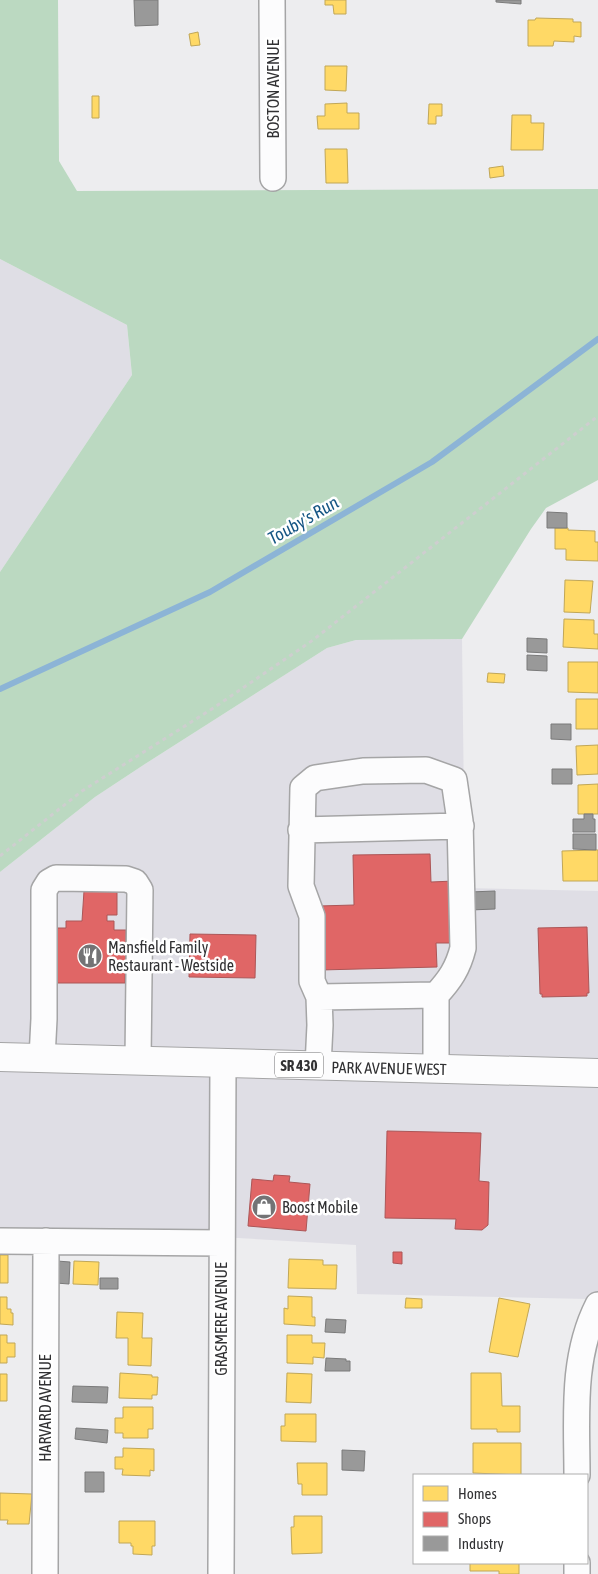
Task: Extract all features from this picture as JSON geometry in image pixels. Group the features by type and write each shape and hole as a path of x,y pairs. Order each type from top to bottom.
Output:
{"main road":[{"name":"PARK AVENUE WEST","path":"0,1057 598,1073"}],"street":[{"name":"BOSTON AVENUE","path":"272,0 273,178"},
{"path":"318,1066 319,997 312,981 312,916 301,886 303,788 315,778 363,771 426,770 454,780 460,826 463,948 460,961 452,978 436,995 436,1069"},
{"path":"301,830 460,826"},
{"path":"42,1058 44,1019 44,890 49,882 56,878 126,879 135,882 140,890 138,1060"},
{"path":"319,997 436,995"},
{"name":"GRASMERE AVENUE","path":"221,1574 223,1063"},
{"path":"0,1241 221,1243"},
{"name":"HARVARD AVENUE","path":"45,1574 46,1241"},
{"path":"577,1474 579,1364 590,1321 598,1305"}],"path":[{"path":"0,856 82,791 215,707 313,640 598,416"}],"shaded area":[{"path":"0,259 127,325 132,375 0,572"},
{"path":"462,639 465,888 598,891 598,1331 588,1299 357,1294 356,1245 238,1238 0,1235 0,872 95,797 327,648 356,640"}],"green space":[{"path":"0,0 58,0 59,161 77,191 598,189 598,480 546,508 462,639 356,640 327,648 95,797 0,872 0,572 132,375 127,325 0,259"}],"building: Homes":[{"path":"325,0 346,0 346,14 334,14 333,5 325,5"},
{"path":"536,18 573,19 573,22 581,22 581,37 574,36 574,42 554,41 553,46 528,46 528,20 535,20"},
{"path":"198,32 200,45 191,46 189,34"},
{"path":"325,66 347,66 346,91 325,90"},
{"path":"92,96 99,96 99,118 92,118"},
{"path":"347,103 347,113 359,113 359,129 318,129 317,116 325,116 325,104"},
{"path":"429,104 442,104 442,116 436,116 436,124 428,124"},
{"path":"512,115 531,115 531,123 544,123 543,150 511,150"},
{"path":"325,149 347,149 348,183 326,183"},
{"path":"503,166 504,176 490,178 489,168"},
{"path":"555,528 595,531 595,542 598,542 598,561 566,560 566,549 555,549"},
{"path":"565,580 593,581 590,613 564,612"},
{"path":"564,619 594,620 594,634 598,634 598,649 563,647"},
{"path":"568,662 598,662 598,693 568,692"},
{"path":"488,673 505,674 504,683 487,682"},
{"path":"576,699 598,699 598,729 576,729"},
{"path":"598,745 598,774 577,775 576,746"},
{"path":"598,784 598,814 578,814 578,785"},
{"path":"598,850 598,881 563,881 562,851"},
{"path":"0,1255 8,1255 8,1283 0,1283"},
{"path":"289,1259 323,1260 323,1265 337,1265 336,1289 288,1288"},
{"path":"74,1261 99,1262 98,1285 73,1284"},
{"path":"288,1296 312,1297 312,1317 315,1317 315,1326 284,1324 284,1308 288,1309"},
{"path":"0,1297 7,1297 7,1309 11,1309 11,1313 13,1313 13,1325 0,1324"},
{"path":"406,1298 422,1299 422,1308 405,1308"},
{"path":"499,1298 530,1304 518,1357 489,1352"},
{"path":"117,1312 143,1313 142,1338 152,1338 151,1366 128,1365 128,1338 116,1338"},
{"path":"0,1335 7,1335 7,1343 15,1343 15,1357 7,1357 7,1363 0,1363"},
{"path":"287,1335 312,1335 312,1343 325,1343 324,1358 313,1357 313,1364 287,1363"},
{"path":"120,1373 158,1377 157,1395 152,1395 152,1399 119,1398"},
{"path":"287,1373 312,1374 311,1403 286,1402"},
{"path":"471,1373 501,1373 502,1406 520,1406 520,1432 497,1432 497,1429 471,1429"},
{"path":"0,1374 7,1374 7,1401 0,1401"},
{"path":"123,1407 153,1407 153,1429 148,1429 148,1438 123,1438 123,1433 115,1433 115,1418 123,1418"},
{"path":"285,1414 316,1414 316,1442 281,1441 281,1426 285,1426"},
{"path":"473,1443 521,1443 521,1474 473,1473"},
{"path":"123,1448 154,1449 154,1471 150,1470 150,1476 122,1475 123,1469 115,1469 115,1457 123,1457"},
{"path":"297,1463 327,1463 327,1495 302,1495 302,1484 298,1484"},
{"path":"0,1493 32,1494 29,1524 7,1524 8,1520 0,1520"},
{"path":"294,1516 322,1516 322,1553 292,1554 291,1527 294,1527"},
{"path":"119,1521 155,1521 155,1546 152,1546 152,1555 133,1554 131,1543 119,1543"},
{"path":"470,1564 519,1564 519,1574 499,1574 499,1571 470,1571"}],"building: Shops":[{"path":"430,854 431,882 454,881 455,943 436,943 437,967 320,970 319,906 354,905 353,855"},
{"name":"Mansfield Family Restaurant - Westside","path":"84,891 117,892 117,915 107,915 107,921 114,921 114,930 126,930 125,983 54,983 55,928 66,928 66,921 82,921"},
{"path":"587,927 589,993 587,993 587,996 542,997 542,994 540,994 538,928"},
{"path":"190,934 256,935 255,978 189,977"},
{"path":"387,1131 481,1133 479,1181 489,1182 488,1225 482,1230 455,1229 456,1219 385,1218"},
{"path":"274,1175 290,1176 289,1182 310,1184 306,1231 248,1226 252,1179 273,1181"},
{"path":"393,1252 402,1252 402,1264 393,1263"}],"building: Industry":[{"path":"134,0 158,0 158,25 135,26"},
{"path":"496,0 521,0 521,4 496,2"},
{"path":"547,512 567,513 567,528 547,528"},
{"path":"527,638 547,639 547,653 527,652"},
{"path":"527,655 547,656 547,671 527,670"},
{"path":"551,724 571,724 571,740 551,739"},
{"path":"552,769 572,769 572,784 552,784"},
{"path":"584,814 593,814 595,832 573,832 573,819 584,819"},
{"path":"573,834 596,834 596,850 573,849"},
{"path":"495,891 495,909 470,910 470,892"},
{"path":"57,1261 70,1262 69,1284 56,1283"},
{"path":"100,1278 118,1278 118,1289 100,1289"},
{"path":"326,1319 346,1320 345,1333 325,1332"},
{"path":"326,1358 350,1361 350,1371 325,1371"},
{"path":"73,1386 108,1387 107,1403 72,1402"},
{"path":"76,1428 108,1430 107,1443 75,1439"},
{"path":"342,1450 365,1451 364,1471 342,1470"},
{"path":"85,1472 104,1472 104,1492 85,1492"}],"waterway":[{"name":"Touby's Run","path":"0,689 210,592 432,462 598,339"}],"place":[{"name":"Mansfield Family Restaurant - Westside","path":"90,956"},
{"name":"Boost Mobile","path":"264,1207"}]}
